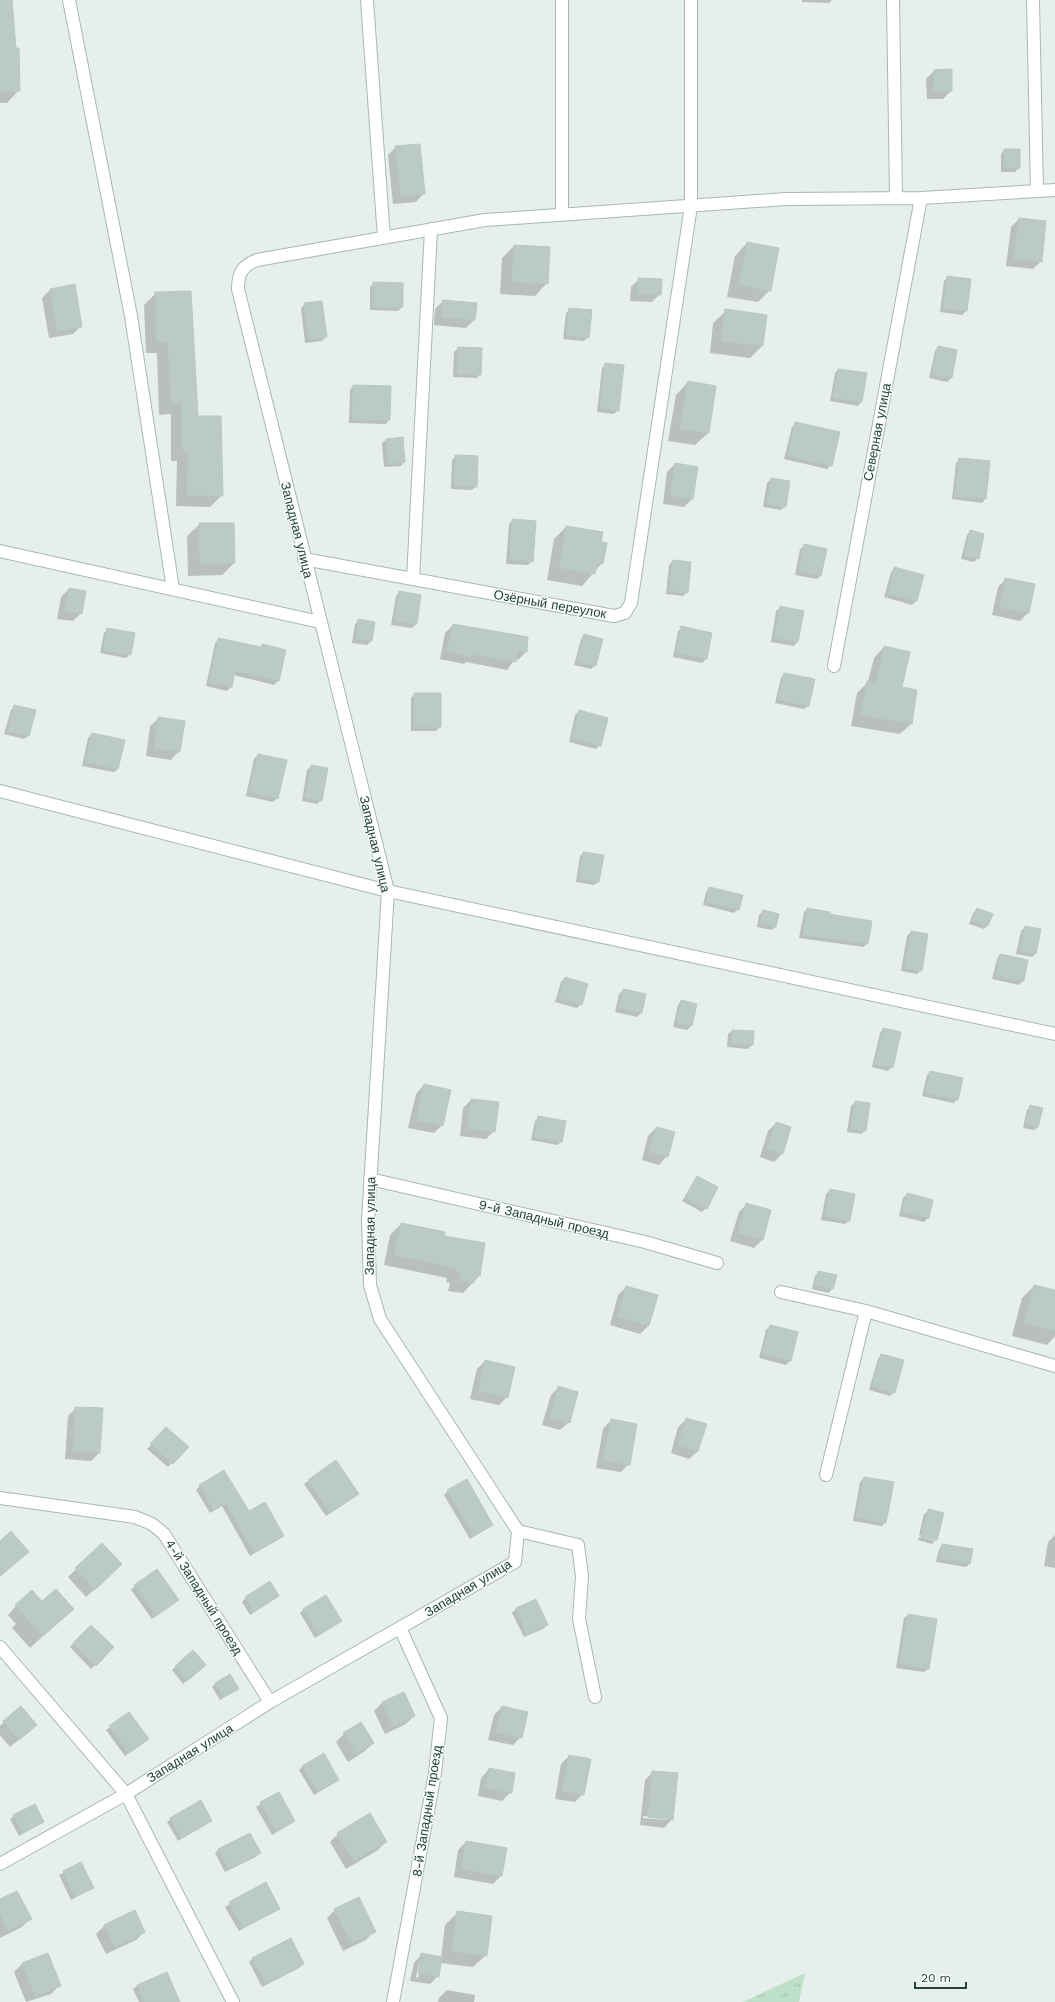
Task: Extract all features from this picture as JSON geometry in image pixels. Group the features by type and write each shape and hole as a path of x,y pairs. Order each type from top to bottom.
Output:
{"street":[{"path":"69,0 130,316 173,589"},
{"path":"367,0 384,238 485,220 786,199 921,198 1055,190"},
{"path":"562,0 562,215"},
{"name":"Озёрный переулок","path":"304,559 614,616 625,613 631,603 691,206 691,0"},
{"path":"893,0 896,198"},
{"path":"1033,0 1037,191"},
{"name":"Северная улица","path":"834,666 921,198"},
{"path":"413,579 431,229"},
{"name":"Западная улица","path":"0,1864 126,1794 270,1702 515,1562 518,1530 380,1319 370,1285 368,1221 388,891 304,559 238,289 238,279 242,269 247,264 257,260 384,238"},
{"path":"0,551 320,622"},
{"path":"0,792 388,891 1055,1034"},
{"name":"9-й Западный проезд","path":"370,1179 645,1242 717,1263"},
{"path":"781,1292 866,1311 1055,1366"},
{"path":"826,1475 866,1311"},
{"name":"4-й Западный проезд","path":"0,1498 135,1517 152,1524 164,1534 270,1702"},
{"path":"518,1530 578,1545 582,1576 579,1620 595,1698"},
{"name":"8-й Западный проезд","path":"393,2002 435,1773 441,1718 400,1628"},
{"path":"0,1647 126,1794 233,2002"}],"green space":[{"path":"805,1973 799,2002 743,2002"}],"building":[{"path":"0,0 12,0 16,48 19,48 20,91 0,91"},
{"path":"952,69 952,91 934,91 934,70"},
{"path":"420,144 425,194 401,196 395,146"},
{"path":"1004,149 1020,149 1020,168 1004,168"},
{"path":"1019,218 1046,221 1042,262 1014,259"},
{"path":"747,242 779,248 771,291 739,285"},
{"path":"514,245 550,247 548,284 512,282"},
{"path":"947,276 971,279 967,311 943,309"},
{"path":"638,278 662,279 661,295 638,294"},
{"path":"373,282 403,283 403,307 373,307"},
{"path":"75,284 82,327 57,331 50,289"},
{"path":"191,291 198,416 221,416 223,496 187,495 188,450 182,450 182,403 171,403 168,342 157,342 155,292"},
{"path":"443,300 477,303 475,320 441,317"},
{"path":"322,301 327,337 309,340 304,303"},
{"path":"569,308 592,310 589,338 566,335"},
{"path":"725,309 767,315 763,346 721,341"},
{"path":"938,346 957,350 952,378 932,375"},
{"path":"458,347 482,348 481,375 457,374"},
{"path":"605,363 624,365 619,411 600,408"},
{"path":"838,369 867,373 862,402 833,398"},
{"path":"688,381 716,386 709,433 680,429"},
{"path":"353,385 391,386 390,420 352,420"},
{"path":"795,422 840,432 832,466 788,456"},
{"path":"403,437 405,462 388,464 386,439"},
{"path":"455,455 478,456 477,487 454,486"},
{"path":"959,458 990,461 986,499 955,496"},
{"path":"675,463 698,467 693,499 670,496"},
{"path":"771,478 790,481 786,507 767,504"},
{"path":"512,519 536,521 533,562 510,560"},
{"path":"199,523 234,523 235,563 200,564"},
{"path":"566,526 603,532 601,542 607,543 603,564 597,563 595,574 559,568"},
{"path":"970,530 984,534 979,559 964,555"},
{"path":"804,544 827,549 821,576 799,571"},
{"path":"673,560 691,562 688,593 669,591"},
{"path":"894,567 924,575 917,601 888,594"},
{"path":"1005,578 1035,584 1029,613 1000,608"},
{"path":"69,588 86,591 82,614 65,611"},
{"path":"399,591 421,595 417,624 394,621"},
{"path":"780,606 804,611 798,642 774,638"},
{"path":"358,619 375,622 372,641 356,639"},
{"path":"453,624 528,637 527,652 518,650 516,662 473,654 473,657 447,651"},
{"path":"681,626 712,633 707,659 676,653"},
{"path":"107,628 135,633 131,655 103,650"},
{"path":"584,634 603,639 596,666 577,662"},
{"path":"218,638 261,647 262,644 286,650 279,681 235,671 232,687 209,683"},
{"path":"884,646 910,652 902,687 917,690 912,724 861,715 867,681 876,683"},
{"path":"784,673 815,679 809,706 778,700"},
{"path":"414,693 441,693 441,727 414,727"},
{"path":"14,705 36,710 29,736 8,731"},
{"path":"579,710 608,718 601,746 572,738"},
{"path":"158,717 185,721 180,752 154,748"},
{"path":"92,733 125,740 118,769 85,762"},
{"path":"258,754 287,760 278,799 249,792"},
{"path":"311,765 328,768 322,801 305,798"},
{"path":"583,852 604,855 599,882 579,879"},
{"path":"709,887 743,895 739,910 706,902"},
{"path":"807,908 830,912 829,914 872,921 868,944 803,935"},
{"path":"977,908 993,914 988,926 972,920"},
{"path":"763,910 779,914 776,927 760,924"},
{"path":"1025,926 1041,929 1036,954 1020,951"},
{"path":"911,931 928,934 922,971 904,968"},
{"path":"1000,954 1028,960 1024,981 996,976"},
{"path":"565,977 588,984 582,1005 558,998"},
{"path":"623,989 646,994 642,1013 619,1008"},
{"path":"681,1000 697,1004 692,1026 676,1023"},
{"path":"883,1028 901,1032 893,1068 875,1064"},
{"path":"732,1030 754,1031 753,1045 731,1044"},
{"path":"930,1071 963,1078 958,1100 925,1093"},
{"path":"424,1084 451,1090 443,1126 416,1120"},
{"path":"471,1099 499,1102 495,1132 467,1129"},
{"path":"855,1101 870,1103 866,1131 851,1129"},
{"path":"1030,1105 1043,1108 1038,1127 1026,1124"},
{"path":"538,1116 566,1121 562,1142 534,1137"},
{"path":"776,1122 791,1127 783,1154 767,1149"},
{"path":"656,1127 675,1132 668,1157 649,1152"},
{"path":"697,1176 718,1187 707,1209 685,1197"},
{"path":"830,1189 855,1194 850,1221 824,1216"},
{"path":"907,1193 933,1200 929,1218 902,1212"},
{"path":"746,1203 771,1210 763,1240 738,1233"},
{"path":"401,1223 445,1232 444,1236 485,1243 480,1276 476,1276 474,1283 459,1281 460,1272 456,1272 457,1268 394,1255"},
{"path":"818,1271 837,1275 833,1289 815,1285"},
{"path":"1034,1285 1055,1290 1055,1331 1024,1323"},
{"path":"626,1286 658,1295 649,1326 618,1317"},
{"path":"770,1325 798,1332 791,1361 762,1354"},
{"path":"881,1354 904,1360 895,1393 872,1386"},
{"path":"485,1360 515,1367 508,1398 478,1391"},
{"path":"558,1386 578,1392 570,1423 550,1417"},
{"path":"75,1407 103,1408 100,1453 73,1451"},
{"path":"686,1418 707,1424 698,1451 678,1445"},
{"path":"611,1419 637,1424 630,1465 603,1460"},
{"path":"166,1427 189,1447 173,1464 150,1444"},
{"path":"336,1460 359,1494 330,1513 308,1480"},
{"path":"224,1470 249,1511 265,1502 284,1536 254,1553 226,1503 214,1510 199,1485"},
{"path":"864,1477 894,1482 886,1523 856,1517"},
{"path":"467,1479 493,1525 474,1536 447,1490"},
{"path":"928,1509 944,1513 937,1540 921,1537"},
{"path":"11,1531 29,1552 0,1576 0,1541"},
{"path":"102,1543 122,1564 95,1590 75,1568"},
{"path":"942,1544 973,1549 970,1564 940,1558"},
{"path":"157,1569 179,1600 156,1616 134,1585"},
{"path":"270,1581 279,1596 254,1612 245,1597"},
{"path":"56,1589 74,1609 43,1636 15,1605 32,1590 42,1601"},
{"path":"326,1595 342,1621 319,1635 303,1609"},
{"path":"536,1599 548,1625 527,1634 516,1608"},
{"path":"908,1614 937,1619 929,1669 899,1664"},
{"path":"91,1625 114,1647 96,1666 73,1643"},
{"path":"193,1650 206,1665 187,1681 175,1666"},
{"path":"230,1674 239,1689 224,1697 215,1683"},
{"path":"404,1692 415,1716 393,1727 382,1702"},
{"path":"21,1706 37,1725 19,1740 3,1721"},
{"path":"502,1706 528,1712 522,1738 496,1732"},
{"path":"129,1712 149,1739 129,1753 109,1726"},
{"path":"361,1722 374,1743 356,1754 343,1733"},
{"path":"324,1753 339,1780 318,1792 302,1766"},
{"path":"569,1755 591,1759 584,1795 562,1791"},
{"path":"489,1768 515,1773 512,1793 485,1788"},
{"path":"652,1771 678,1773 673,1820 648,1817"},
{"path":"279,1792 295,1821 276,1832 260,1802"},
{"path":"201,1800 212,1821 182,1838 170,1818"},
{"path":"35,1804 44,1822 23,1833 13,1815"},
{"path":"370,1813 387,1842 354,1861 337,1833"},
{"path":"250,1833 261,1853 229,1869 218,1849"},
{"path":"466,1841 507,1848 502,1876 461,1869"},
{"path":"81,1862 94,1888 75,1897 63,1871"},
{"path":"266,1882 280,1909 243,1928 229,1902"},
{"path":"17,1891 32,1919 8,1931 0,1914 0,1899"},
{"path":"359,1897 376,1932 351,1943 334,1909"},
{"path":"135,1910 145,1932 115,1947 104,1925"},
{"path":"457,1911 492,1916 487,1956 452,1951"},
{"path":"291,1938 304,1964 266,1984 252,1958"},
{"path":"48,1953 61,1986 35,1996 22,1963"},
{"path":"421,1953 442,1957 439,1977 418,1973"},
{"path":"167,1972 180,2002 144,2002 137,1985"}]}
